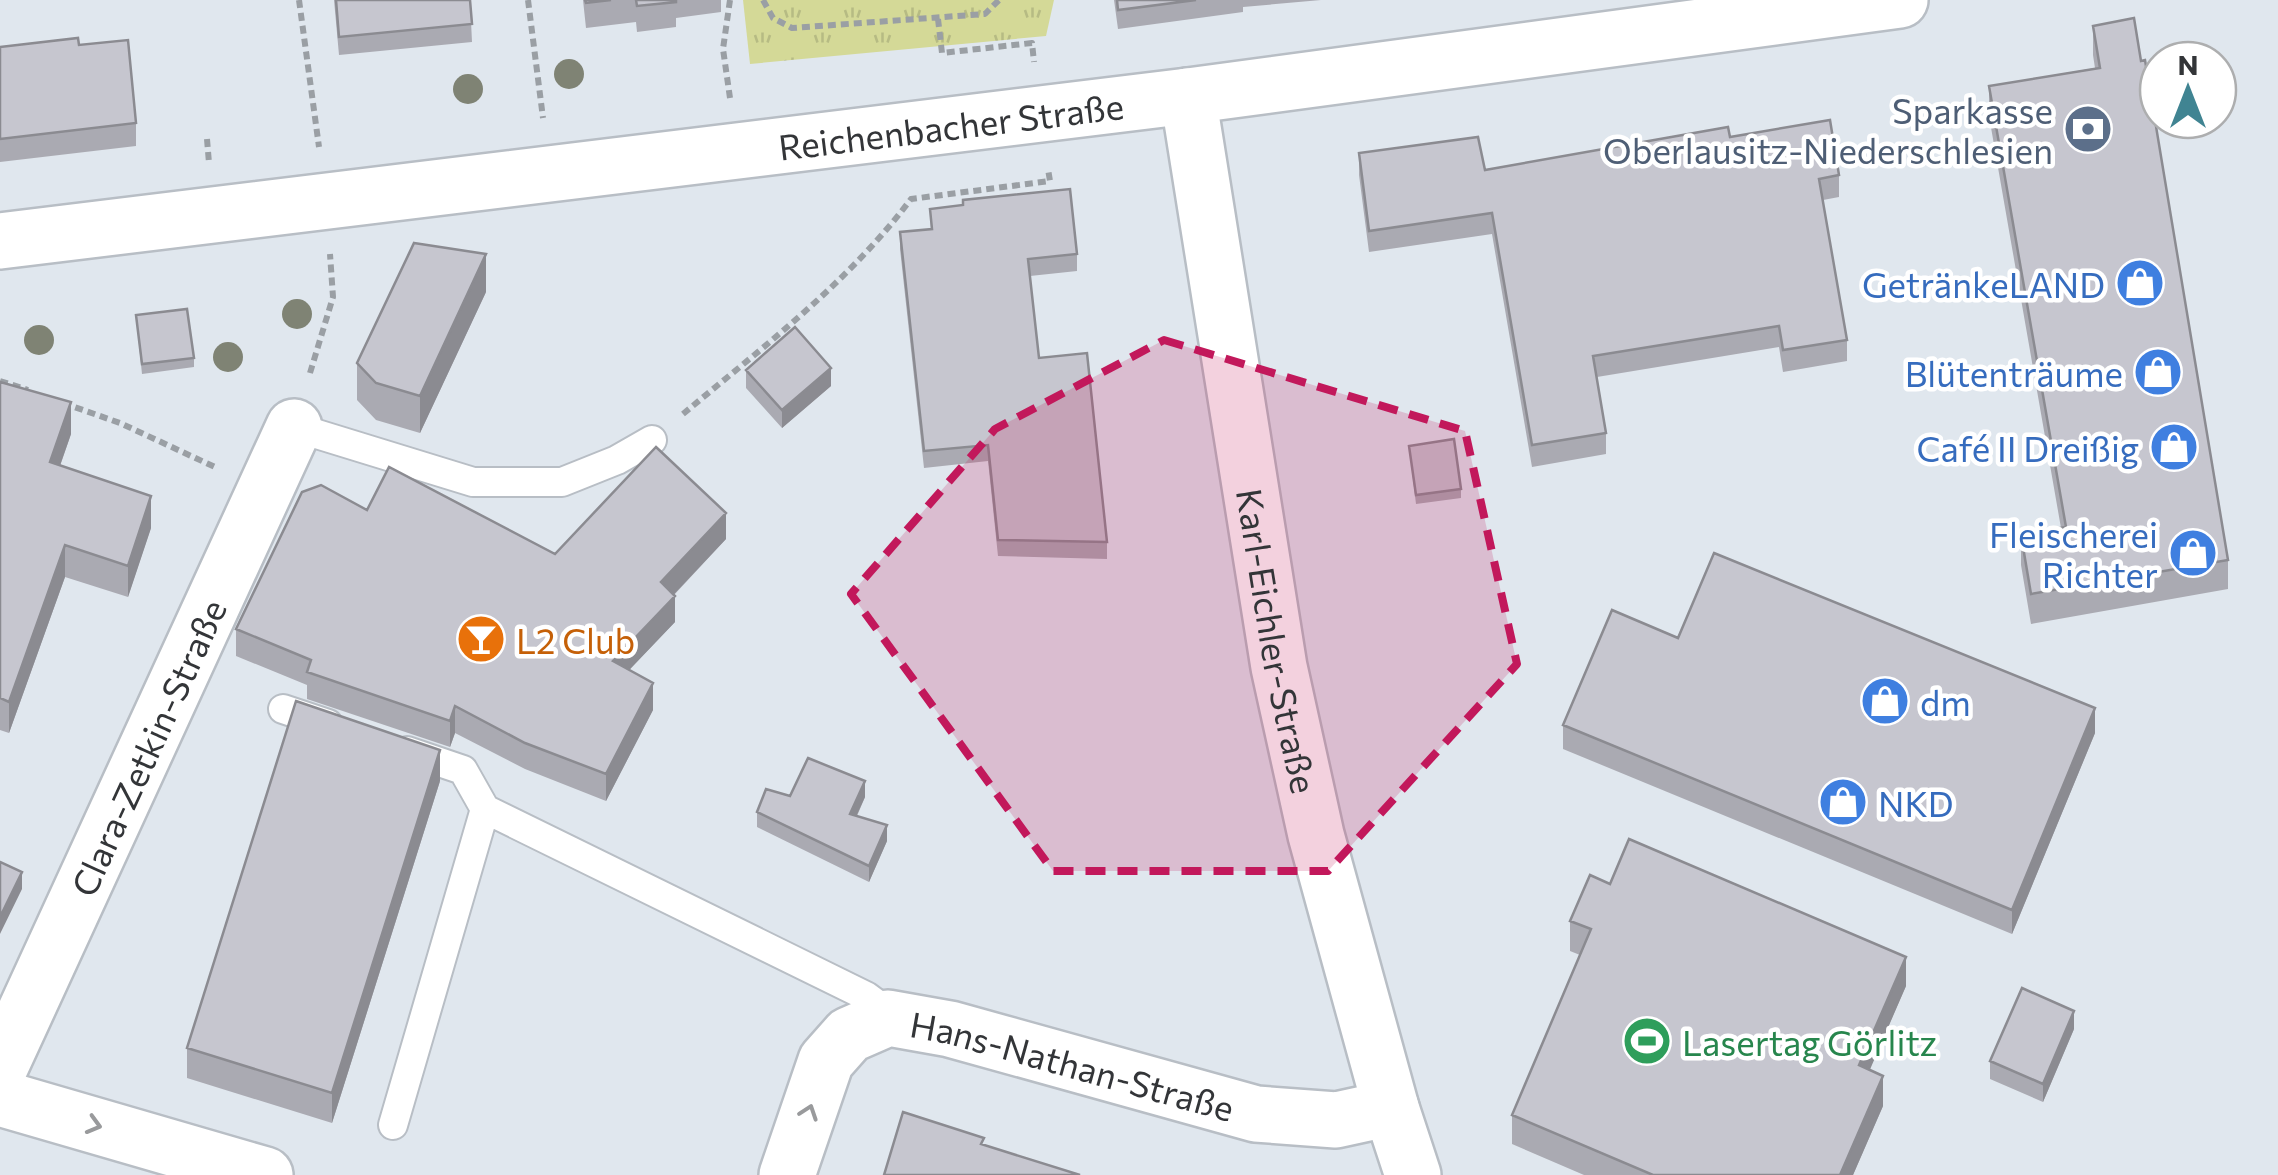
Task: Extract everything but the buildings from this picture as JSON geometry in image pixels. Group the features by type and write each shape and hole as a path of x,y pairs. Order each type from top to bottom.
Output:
{"street":[{"name":"Reichenbacher Straße","path":"0,241 1188,96 1900,0"},
{"name":"Karl-Eichler-Straße","path":"1188,96 1279,667 1316,835 1413,1175"},
{"name":"Clara-Zetkin-Straße","path":"0,1066 294,427"},
{"name":"Hans-Nathan-Straße","path":"787,1175 833,1050 849,1035 888,1018 950,1029 1256,1114 1336,1120 1391,1108"},
{"path":"0,1098 266,1175"}],"lane":[{"path":"294,427 473,482 562,482 617,460 652,440"},
{"path":"282,709 464,770 485,809 866,996 886,1010 888,1018"},
{"path":"393,1125 485,809"}],"path":[{"path":"294,427 332,297 327,201 299,0"},
{"path":"528,0 551,174"},
{"path":"725,64 730,0"},
{"path":"763,0 774,18 792,28 985,14 998,0"},
{"path":"652,440 811,306 881,239 911,198 1050,181 1032,44 942,52 938,19"},
{"path":"0,381 34,393"},
{"path":"52,399 120,423 264,490"}],"highlighted area":[{"path":"1164,340 1465,431 1517,664 1328,871 1053,871 851,594 995,429"}],"green space":[{"path":"743,0 1054,0 1046,36 750,64"}],"place":[{"name":"Sparkasse Oberlausitz-Niederschlesien","path":"2088,129"},
{"name":"GetränkeLAND","path":"2140,283"},
{"name":"Blütenträume","path":"2158,372"},
{"name":"Café II Dreißig","path":"2174,447"},
{"name":"Fleischerei Richter","path":"2193,553"},
{"name":"L2 Club","path":"481,639"},
{"name":"dm","path":"1885,701"},
{"name":"NKD","path":"1843,802"},
{"name":"Lasertag Görlitz","path":"1647,1041"}]}
